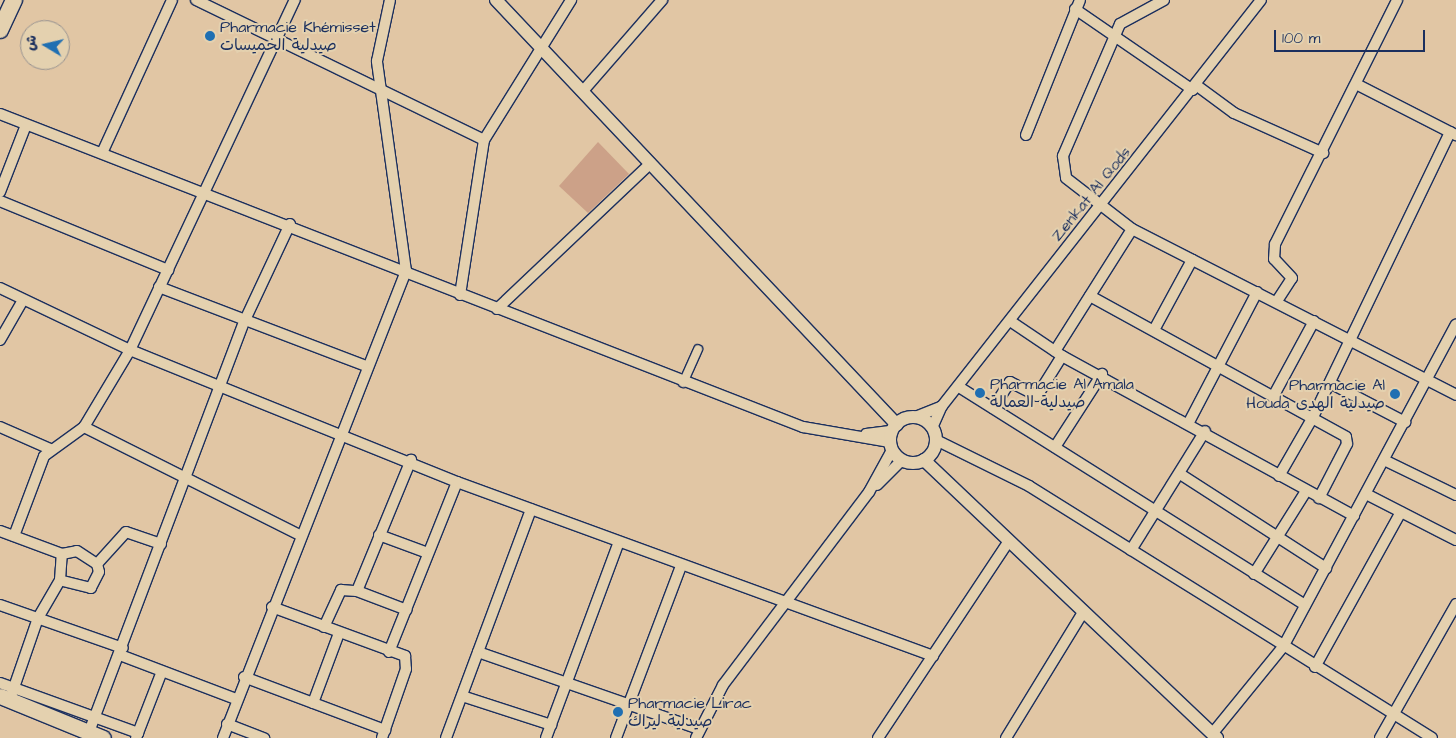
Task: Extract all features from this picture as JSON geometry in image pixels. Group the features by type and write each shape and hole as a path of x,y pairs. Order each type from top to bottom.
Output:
{"main road":[{"path":"0,30 14,0"},
{"path":"7,694 92,725 104,738"}],"street":[{"path":"102,154 172,0"},
{"path":"196,0 484,140"},
{"path":"14,536 50,449 84,427 130,350 158,287 168,270 295,0"},
{"path":"222,738 300,535 343,432 366,366 406,271 377,61 390,0"},
{"path":"496,0 871,399 899,431 902,460"},
{"path":"460,295 484,140 571,0"},
{"path":"583,91 662,0"},
{"path":"1164,0 1130,15 1114,35 1061,163 1066,178 1098,207 1132,229 1277,301 1456,395"},
{"name":"Zenkat Al Qods","path":"942,406 959,387 1098,207 1194,88 1261,0"},
{"path":"1277,301 1292,278 1274,259 1275,244 1323,153 1397,0"},
{"path":"1026,135 1078,4 1114,35 1234,113 1323,153"},
{"path":"1279,476 1313,417 1453,133 1356,84"},
{"path":"0,114 290,224 460,295 683,383 803,427 857,434 899,431 934,434 1029,486 1315,667 1395,713 1432,738"},
{"path":"0,192 26,125"},
{"path":"497,309 651,163"},
{"path":"0,201 168,270"},
{"path":"162,671 137,736 92,725 122,652 245,320 290,224"},
{"path":"993,408 1010,382 1037,396 1090,296 1132,229"},
{"path":"1154,330 1192,260"},
{"path":"158,287 366,366"},
{"path":"0,288 130,350 343,432 411,460 457,482 932,656"},
{"path":"1188,424 1257,292"},
{"path":"1090,296 1274,395 1313,417 1348,441 1319,498"},
{"path":"0,340 23,300"},
{"path":"1010,321 1058,354 1102,374 1279,476 1354,516"},
{"path":"1274,395 1314,321"},
{"path":"928,457 951,484 1008,542 1082,614 1214,736 1283,646 1456,325"},
{"path":"683,383 698,349"},
{"path":"1055,447 1102,374"},
{"path":"1330,383 1405,422"},
{"path":"959,387 1305,605"},
{"path":"869,492 899,431 942,406"},
{"path":"928,457 942,406"},
{"path":"0,427 50,449"},
{"path":"84,427 300,535"},
{"path":"1131,550 1205,432"},
{"path":"478,652 628,706 698,734 723,685 869,492 902,460 928,457"},
{"path":"357,591 411,460"},
{"path":"1384,460 1456,495"},
{"path":"1180,474 1326,568"},
{"path":"389,652 457,482"},
{"path":"1254,574 1279,537 1306,491"},
{"path":"1366,494 1456,540"},
{"path":"446,738 531,509"},
{"path":"1315,667 1401,512"},
{"path":"0,531 62,554 77,551 97,564 99,572 91,588 60,580"},
{"path":"97,564 126,532 161,544"},
{"path":"379,535 428,553"},
{"path":"546,738 620,542"},
{"path":"878,738 1008,542"},
{"path":"7,694 38,618 60,580 62,554"},
{"path":"616,738 682,566"},
{"path":"324,627 342,590 357,591 407,610"},
{"path":"1380,738 1456,604"},
{"path":"0,606 38,618 122,652 162,671 236,699"},
{"path":"244,677 313,703 383,734 407,661 389,652 272,607"},
{"path":"1006,738 1082,614"},
{"path":"313,703 339,633"},
{"path":"0,683 7,694"},
{"path":"462,696 551,725"},
{"path":"228,724 264,738"}],"building":[{"path":"598,142 629,174 588,213 559,186"}],"place":[{"name":"Pharmacie Khémisset صيدلية الخميسات","path":"210,36"},
{"name":"Pharmacie Al Amala صيدلية العمالة","path":"980,393"},
{"name":"Pharmacie Al Houda صيدلية الهدى","path":"1395,394"},
{"name":"Pharmacie Lirac صيدلية ليراك","path":"618,712"}]}
